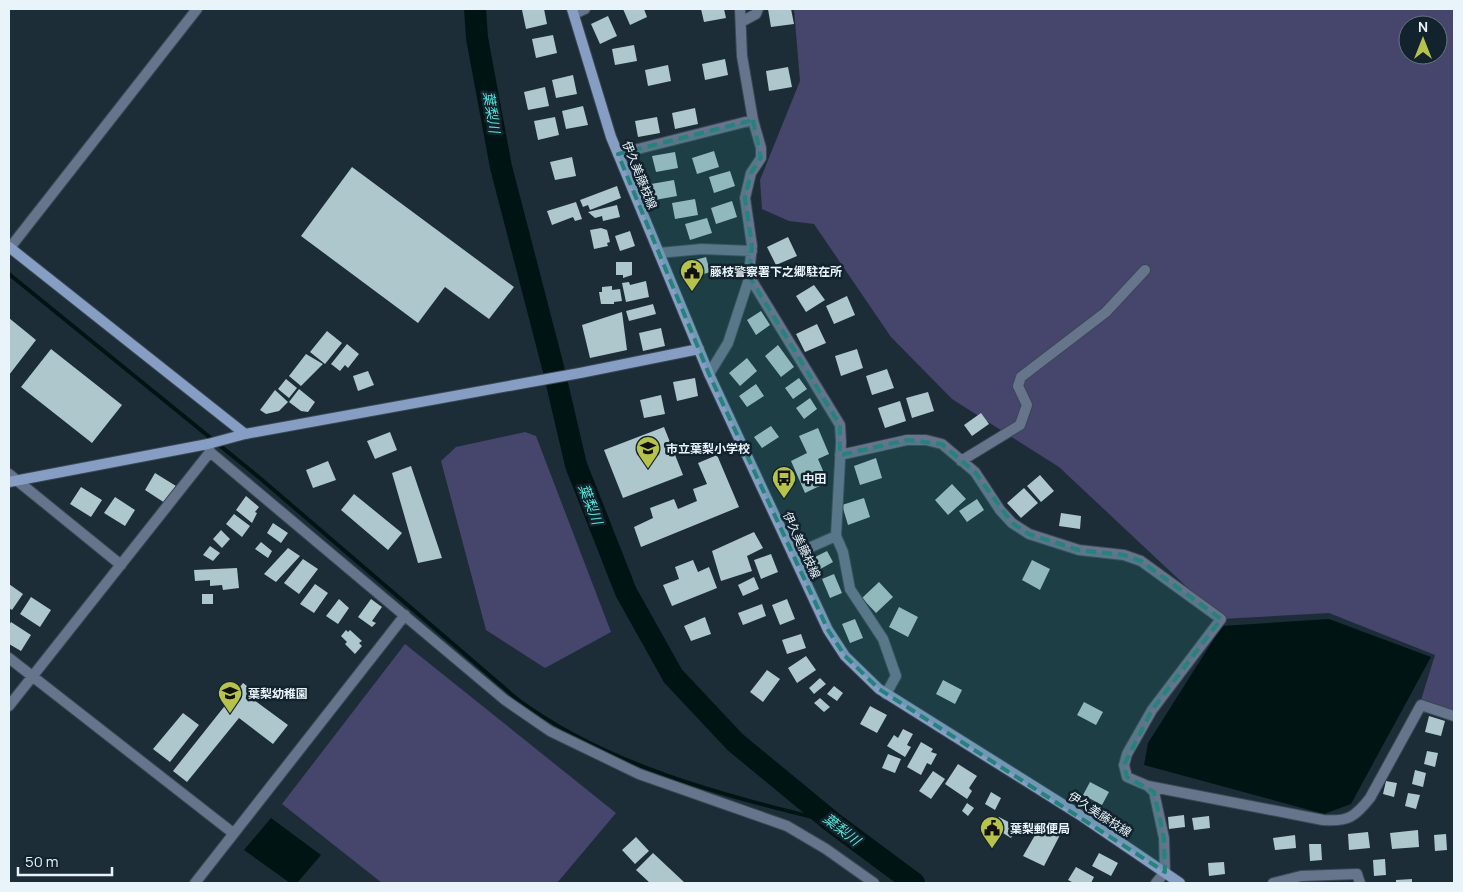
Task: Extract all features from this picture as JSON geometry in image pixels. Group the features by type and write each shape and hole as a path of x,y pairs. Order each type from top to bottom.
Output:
{"main road":[{"name":"伊久美藤枝線","path":"573,11 618,154 709,374 828,630 845,656 886,694 1083,817 1180,883"},
{"path":"9,248 245,434"},
{"path":"13,481 209,448 245,434 528,383 699,349"}],"street":[{"path":"9,248 197,9"},
{"path":"573,11 585,9"},
{"path":"709,374 728,343 749,276 752,252 745,198 751,172 761,158 761,148 753,120 742,56 740,9"},
{"path":"740,22 756,14 758,9"},
{"path":"618,154 753,120"},
{"path":"659,253 702,249 752,252"},
{"path":"961,460 1020,425 1027,405 1018,386 1021,377 1106,312 1145,270"},
{"path":"749,276 840,425 836,536 843,552 850,589 882,639 894,668 896,676 886,694"},
{"path":"840,455 907,440 926,440 942,444 975,472 1000,510 1012,523 1029,534 1079,550 1124,554 1141,561 1221,619 1152,710 1126,754 1124,765 1127,777 1148,786 1323,820 1340,821 1360,811 1370,798 1421,705 1454,716"},
{"path":"9,706 121,564 209,448 505,700 550,731 639,774 787,826 826,849 874,883"},
{"path":"9,474 13,481 121,564"},
{"path":"793,554 836,536"},
{"path":"194,883 405,615"},
{"path":"9,658 234,833"},
{"path":"1148,786 1154,792 1164,838 1165,872 1156,883"},
{"path":"1273,883 1300,876 1357,874 1360,883"}],"highlighted area":[{"path":"753,120 761,158 751,173 745,198 752,246 749,276 840,425 840,455 907,440 942,444 975,472 1012,523 1029,534 1079,550 1124,555 1141,561 1221,619 1152,710 1124,765 1127,777 1154,792 1164,838 1165,872 879,689 845,656 828,630 709,374 618,154"}],"shaded area":[{"path":"794,9 1454,9 1454,714 1421,700 1435,655 1329,613 1221,619 1059,467 952,399 891,337 814,224 789,221 762,209 760,180 800,81"},
{"path":"525,432 536,436 611,632 545,668 486,630 441,461 456,447"},
{"path":"1329,619 1431,657 1351,804 1324,814 1144,765 1148,743 1222,626"},
{"path":"405,644 616,813 557,883 382,883 282,804"},
{"path":"271,818 321,855 297,883 290,883 244,850"}],"building":[{"path":"544,9 547,24 526,29 522,10"},
{"path":"623,9 644,9 647,17 630,25"},
{"path":"701,9 724,9 726,18 704,22"},
{"path":"768,9 791,9 794,24 771,27"},
{"path":"608,16 617,36 600,44 591,24"},
{"path":"553,35 557,53 536,58 532,39"},
{"path":"634,45 637,61 615,65 612,49"},
{"path":"725,59 728,75 705,80 702,64"},
{"path":"668,65 671,81 648,86 645,70"},
{"path":"788,67 792,87 769,91 766,71"},
{"path":"573,75 577,94 556,98 552,80"},
{"path":"545,87 549,106 528,110 524,92"},
{"path":"583,106 588,125 566,129 562,111"},
{"path":"695,108 698,124 675,129 672,113"},
{"path":"555,117 559,135 538,140 534,121"},
{"path":"657,117 660,133 638,137 635,121"},
{"path":"714,151 719,167 697,174 692,158"},
{"path":"675,152 678,168 656,172 652,156"},
{"path":"572,157 576,176 555,180 550,162"},
{"path":"352,167 514,287 489,319 445,287 418,323 301,236"},
{"path":"730,171 735,186 714,193 709,177"},
{"path":"674,180 677,196 655,200 651,184"},
{"path":"617,186 621,198 590,210 588,205 583,207 580,200"},
{"path":"695,199 698,215 675,219 672,203"},
{"path":"732,201 737,217 716,224 711,208"},
{"path":"576,202 582,219 575,221 573,217 552,225 547,211"},
{"path":"617,205 620,217 603,221 602,216 595,218 588,212"},
{"path":"707,218 712,233 690,240 685,224"},
{"path":"601,228 607,230 610,242 607,243 608,246 594,249 590,230"},
{"path":"630,231 635,246 620,251 615,236"},
{"path":"788,237 797,256 776,265 767,247"},
{"path":"706,257 710,272 689,279 684,263"},
{"path":"616,262 632,262 632,275 623,278 623,275 616,275"},
{"path":"646,281 649,297 626,302 622,283 629,282 630,285"},
{"path":"814,285 825,300 806,312 796,296"},
{"path":"612,286 612,290 620,289 622,301 614,302 614,304 601,304 599,292 602,292 602,287"},
{"path":"847,296 855,315 834,324 826,306"},
{"path":"653,304 656,314 629,321 626,311"},
{"path":"761,311 770,325 756,335 747,320"},
{"path":"622,312 627,350 590,358 582,325"},
{"path":"9,318 36,340 9,375"},
{"path":"817,324 826,343 805,352 796,334"},
{"path":"661,328 665,346 643,351 639,333"},
{"path":"327,331 342,343 325,364 310,352"},
{"path":"347,344 359,354 348,368 345,365 340,371 331,364"},
{"path":"778,345 794,367 781,377 765,356"},
{"path":"51,349 122,405 92,443 21,387"},
{"path":"857,349 863,368 841,376 835,356"},
{"path":"306,354 323,364 301,386 289,376"},
{"path":"747,358 757,371 740,386 729,373"},
{"path":"887,369 894,388 872,395 866,376"},
{"path":"368,371 374,385 358,391 353,376"},
{"path":"695,378 698,396 677,401 673,382"},
{"path":"799,378 807,389 793,399 785,388"},
{"path":"286,379 297,388 289,398 278,389"},
{"path":"756,384 764,396 747,407 739,396"},
{"path":"299,389 315,402 308,412 301,411 289,402"},
{"path":"275,390 288,402 279,411 266,414 260,410"},
{"path":"928,392 934,411 912,418 906,398"},
{"path":"661,395 665,414 644,418 640,400"},
{"path":"810,398 817,409 804,419 796,408"},
{"path":"900,401 906,421 885,428 878,408"},
{"path":"981,413 989,424 972,436 964,425"},
{"path":"771,426 779,437 762,448 754,437"},
{"path":"664,427 683,475 623,498 604,450"},
{"path":"818,428 829,454 818,459 828,482 805,493 791,461 807,453 799,436"},
{"path":"390,432 397,450 375,459 367,441"},
{"path":"717,455 739,507 641,547 634,527 653,518 650,508 674,499 678,509 697,501 693,489 707,484 698,463"},
{"path":"876,458 882,478 860,485 854,466"},
{"path":"328,461 336,480 313,488 306,470"},
{"path":"411,466 442,558 418,563 392,473"},
{"path":"155,473 176,486 165,503 145,490"},
{"path":"1040,475 1054,491 1041,502 1027,486"},
{"path":"952,484 966,499 948,515 935,500"},
{"path":"81,487 102,500 91,517 70,504"},
{"path":"1024,488 1038,503 1021,518 1007,503"},
{"path":"354,494 402,533 388,550 341,510"},
{"path":"246,496 259,507 255,512 257,513 252,523 236,510"},
{"path":"115,497 135,510 125,526 104,513"},
{"path":"864,498 870,517 848,525 842,505"},
{"path":"977,499 984,510 967,522 959,511"},
{"path":"1061,513 1081,516 1080,529 1059,526"},
{"path":"234,514 250,526 242,537 226,524"},
{"path":"273,523 288,533 281,543 267,533"},
{"path":"221,530 230,539 222,548 213,539"},
{"path":"754,532 763,548 747,556 752,571 721,581 712,551"},
{"path":"261,542 272,551 268,558 255,549"},
{"path":"210,546 220,553 213,561 203,555"},
{"path":"288,548 300,556 276,582 264,574"},
{"path":"827,551 833,562 815,572 809,560"},
{"path":"771,554 778,572 761,579 754,560"},
{"path":"303,559 318,569 299,594 284,583"},
{"path":"693,560 698,572 709,567 717,588 672,606 663,585 679,579 675,567"},
{"path":"1032,560 1050,569 1040,590 1022,580"},
{"path":"237,568 239,588 223,590 222,585 210,586 210,580 195,581 194,570"},
{"path":"834,574 842,593 830,598 822,579"},
{"path":"754,577 759,589 743,596 738,585"},
{"path":"879,582 893,597 876,613 862,598"},
{"path":"9,584 23,594 12,610 9,608"},
{"path":"315,584 328,593 314,613 300,604"},
{"path":"202,594 213,594 213,604 202,604"},
{"path":"31,597 51,610 40,627 20,614"},
{"path":"339,599 349,608 338,624 326,616"},
{"path":"371,599 382,607 372,621 376,623 372,627 358,617"},
{"path":"787,599 795,619 780,625 772,605"},
{"path":"762,604 766,616 743,625 738,613"},
{"path":"899,607 918,617 908,637 889,627"},
{"path":"705,617 711,634 691,641 684,626"},
{"path":"855,619 863,638 850,643 842,624"},
{"path":"11,622 31,635 21,651 9,644 9,625"},
{"path":"346,630 348,632 350,630 362,641 359,643 362,646 355,654 345,644 347,642 341,636"},
{"path":"801,634 806,648 787,654 782,640"},
{"path":"806,656 816,670 797,683 788,668"},
{"path":"767,670 780,679 763,702 750,692"},
{"path":"820,678 826,684 814,694 809,688"},
{"path":"943,680 962,690 955,704 936,694"},
{"path":"243,683 252,690 247,695 288,725 273,744 239,718 187,782 173,771"},
{"path":"834,686 843,693 837,701 827,694"},
{"path":"820,698 830,707 824,712 814,703"},
{"path":"1084,702 1103,712 1096,725 1077,715"},
{"path":"870,706 887,715 877,733 860,724"},
{"path":"183,713 199,725 170,762 153,749"},
{"path":"1429,716 1445,721 1441,736 1425,732"},
{"path":"903,729 913,734 907,745 911,747 905,757 887,746 894,735 898,738"},
{"path":"921,742 933,749 931,752 937,754 931,765 927,763 921,775 907,767"},
{"path":"1427,751 1438,753 1435,767 1424,764"},
{"path":"888,754 901,759 895,773 882,768"},
{"path":"958,764 977,776 969,788 972,791 967,799 945,784"},
{"path":"1415,770 1426,773 1423,787 1412,784"},
{"path":"933,771 945,779 931,799 919,791"},
{"path":"1386,781 1397,783 1394,797 1383,794"},
{"path":"1090,782 1109,792 1102,805 1083,795"},
{"path":"991,792 1001,798 995,810 985,804"},
{"path":"1408,793 1420,795 1416,809 1405,806"},
{"path":"967,803 974,808 968,816 962,811"},
{"path":"1184,815 1185,827 1169,829 1168,817"},
{"path":"1209,816 1210,828 1194,830 1192,818"},
{"path":"999,817 1018,827 1011,838 993,827"},
{"path":"1042,823 1061,833 1044,866 1023,856"},
{"path":"1418,830 1419,847 1392,849 1390,833"},
{"path":"1368,832 1370,848 1349,850 1348,834"},
{"path":"1446,834 1447,850 1435,851 1434,835"},
{"path":"1295,835 1296,848 1275,850 1273,838"},
{"path":"636,837 649,851 635,864 622,850"},
{"path":"1309,844 1321,844 1322,860 1310,861"},
{"path":"653,853 685,883 650,883 636,870"},
{"path":"1099,853 1118,863 1111,876 1092,866"},
{"path":"1385,859 1386,875 1374,876 1373,860"},
{"path":"1224,862 1225,874 1209,876 1208,863"},
{"path":"1076,867 1094,877 1091,883 1074,883 1068,880"},
{"path":"1412,879 1412,883 1396,883 1396,880"}],"waterway":[{"name":"葉梨川","path":"475,9 477,38 501,167 554,371 576,465 626,592 673,676 735,742 832,822 914,883"},
{"path":"9,274 261,479 517,699 552,723 628,761 668,776 750,801 832,822"}],"place":[{"name":"藤枝警察署下之郷駐在所","path":"692,292"},
{"name":"市立葉梨小学校","path":"648,469"},
{"name":"中田","path":"784,499"},
{"name":"葉梨幼稚園","path":"230,714"},
{"name":"葉梨郵便局","path":"992,849"}]}
